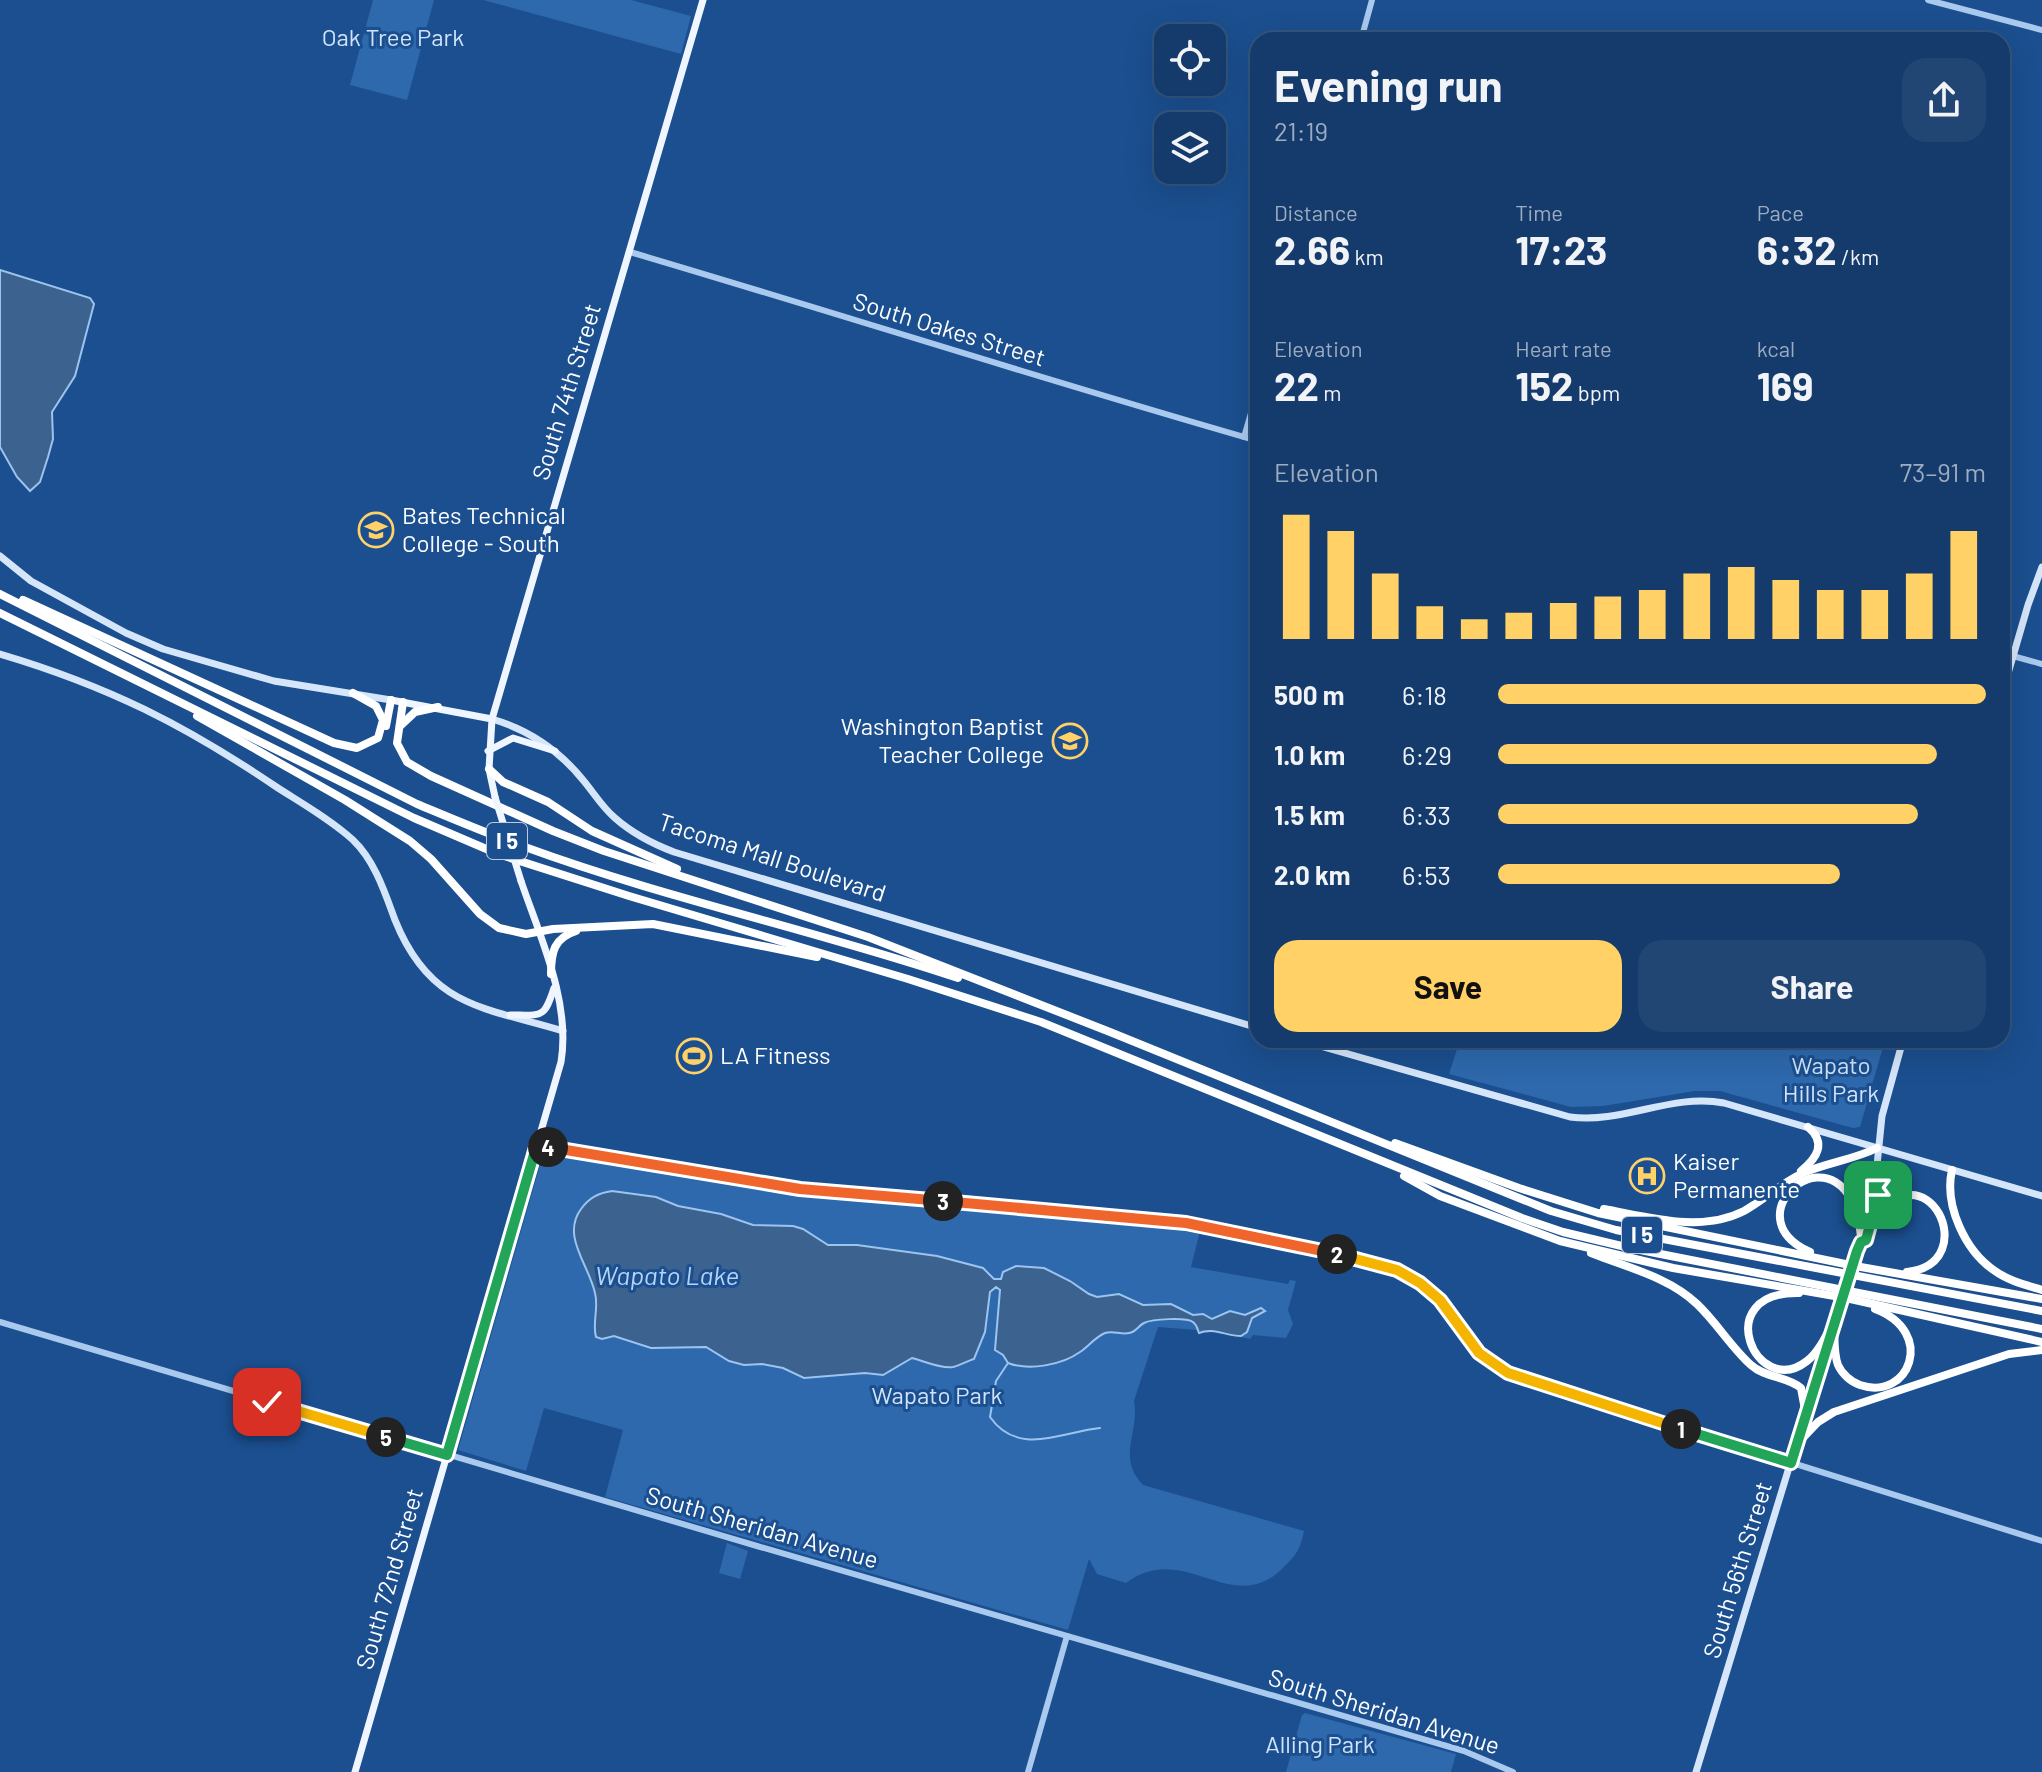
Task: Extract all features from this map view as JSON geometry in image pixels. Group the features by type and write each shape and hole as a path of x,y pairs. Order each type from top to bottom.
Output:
{"highway":[{"path":"0,592 93,630 338,745 357,748 378,738 388,719 391,700"},
{"name":"I 5","path":"0,592 417,804 475,829 631,881 919,966 1046,1008 1494,1189 1586,1222 2042,1311"},
{"name":"I 5","path":"0,613 414,818 498,854 990,1005 1102,1045 1522,1218 1592,1240 2042,1329"},
{"path":"148,687 401,835 431,859 495,926 526,934 635,923 667,925 875,969"},
{"path":"353,693 372,703 382,715 383,725 378,738"},
{"path":"403,702 397,746 401,755 414,767 431,776 591,846 868,937 1046,1008"},
{"path":"398,734 403,721 412,714 438,707"},
{"path":"489,769 503,782 548,802 592,831 738,893"},
{"path":"551,974 553,951 559,940 568,934 597,926"},
{"path":"1262,1093 1530,1192 1611,1216 1841,1262"},
{"path":"1530,1192 1637,1215 1704,1222 1727,1218 1804,1169 1817,1154 1819,1144 1818,1136 1808,1127"},
{"path":"1776,1188 1812,1170 1862,1156 1877,1148"},
{"path":"1375,1160 1440,1196 1653,1277 1687,1295 1711,1318 1751,1366 1801,1388 1806,1415"},
{"path":"1952,1170 1951,1197 1958,1221 1972,1249 1998,1274 2042,1290"},
{"path":"1861,1239 1853,1200 1836,1183 1822,1178 1808,1178 1787,1194 1780,1215 1785,1233 1806,1251 1855,1266 2042,1299"},
{"path":"1855,1266 1916,1271 1936,1256 1945,1235 1944,1221 1938,1210 1928,1201 1913,1196 1890,1201 1871,1224"},
{"path":"1560,1241 1673,1268 1846,1298 2042,1342"},
{"path":"1834,1320 1815,1353 1794,1368 1778,1368 1760,1359 1748,1338 1753,1312 1768,1298 1795,1293 1835,1296"},
{"path":"1834,1320 1837,1362 1849,1379 1877,1388 1891,1384 1902,1375 1911,1354 1906,1331 1890,1316 1846,1298"},
{"path":"1797,1444 1818,1422 1834,1412 2009,1354 2042,1350"}],"main road":[{"name":"South 74th Street","path":"495,797 488,751 492,719 703,0"},
{"name":"Tacoma Mall Boulevard","path":"0,556 31,581 126,633 163,649 274,681 438,707 523,729 555,751 614,818 648,841 674,852 1250,1026"},
{"path":"2010,666 2042,567"},
{"path":"0,654 70,676 149,710 223,751 352,840 369,860 410,953 426,975 458,999 563,1031"},
{"path":"488,751 513,738 555,751"},
{"name":"South 72nd Street","path":"355,1772 559,1071 563,1031 555,985 495,797"},
{"path":"510,1015 542,1012 548,1007 555,985"},
{"path":"1327,1048 1564,1116 1606,1117 1700,1100 1724,1103 2041,1193"},
{"name":"South 56th Street","path":"1696,1772 1861,1239 1875,1185 1884,1107 1901,1048"},
{"name":"South 56th Street","path":"1861,1239 1866,1240 1871,1224 1879,1189 1875,1185"}],"street":[{"path":"1363,32 1372,0"},
{"path":"1928,0 2042,30"},
{"name":"South Oakes Street","path":"630,252 939,344 1092,394 1250,439"},
{"path":"1244,437 1250,416"},
{"path":"2010,655 2042,664"},
{"path":"537,1144 819,1191 1197,1224 1385,1266 1405,1274 1431,1292 1476,1349 1508,1373 2042,1541"},
{"name":"South Sheridan Avenue","path":"0,1322 1464,1751 1513,1772"},
{"path":"1028,1772 1067,1636"}],"green space":[{"name":"Oak Tree Park","path":"373,0 434,0 407,100 350,85"},
{"name":"Oak Tree Park","path":"483,0 631,0 691,16 681,54"},
{"name":"Wapato Hills Park","path":"1457,1048 1883,1048 1860,1127 1853,1128 1720,1091 1695,1091 1603,1106 1571,1107 1449,1074"},
{"name":"Wapato Park","path":"552,1153 809,1196 1006,1211 1200,1231 1191,1267 1288,1284 1290,1280 1296,1281 1288,1310 1293,1324 1286,1338 1253,1335 1250,1339 1218,1332 1199,1333 1197,1330 1158,1327 1134,1401 1130,1455 1135,1475 1143,1485 1304,1531 1297,1551 1283,1568 1264,1581 1245,1586 1168,1569 1147,1572 1126,1583 1097,1574 1089,1559 1068,1630 605,1497 623,1430 544,1408 526,1471 458,1450 540,1165 548,1166"},
{"path":"727,1543 748,1551 740,1579 719,1573"},
{"name":"Alling Park","path":"1305,1713 1456,1754 1451,1772 1286,1772"}],"water":[{"path":"0,270 90,298 94,304 75,376 52,412 53,439 40,482 30,491 17,477 0,447"},
{"name":"Wapato Lake","path":"612,1191 656,1197 678,1206 721,1214 753,1225 793,1226 828,1245 857,1245 937,1256 983,1268 994,1279 1001,1279 1003,1272 1016,1266 1044,1268 1097,1297 1119,1294 1143,1305 1171,1304 1193,1315 1203,1314 1212,1319 1230,1311 1245,1315 1261,1308 1265,1311 1252,1318 1247,1332 1241,1336 1209,1331 1199,1333 1189,1320 1154,1320 1131,1332 1105,1333 1064,1360 1026,1366 1008,1363 995,1350 1000,1290 996,1287 990,1292 985,1332 974,1359 948,1367 912,1358 883,1375 865,1373 804,1378 783,1368 729,1361 706,1347 651,1348 614,1336 596,1337 595,1293 578,1251 574,1230 576,1219 587,1202"}],"waterway":[{"path":"1008,1363 996,1381 990,1417 1001,1429 1014,1436 1041,1439 1100,1428"}],"place":[{"name":"Bates Technical College - South","path":"376,530"},
{"name":"Washington Baptist Teacher College","path":"1070,741"},
{"name":"LA Fitness","path":"694,1056"},
{"name":"Kaiser Permanente","path":"1647,1176"}],"route":[{"path":"267,1402 447,1455 537,1144 819,1191 1197,1224 1385,1266 1405,1274 1431,1292 1468,1341 1488,1361 1508,1373 1791,1463 1837,1310 1857,1251 1861,1242 1866,1240 1878,1195"}]}
